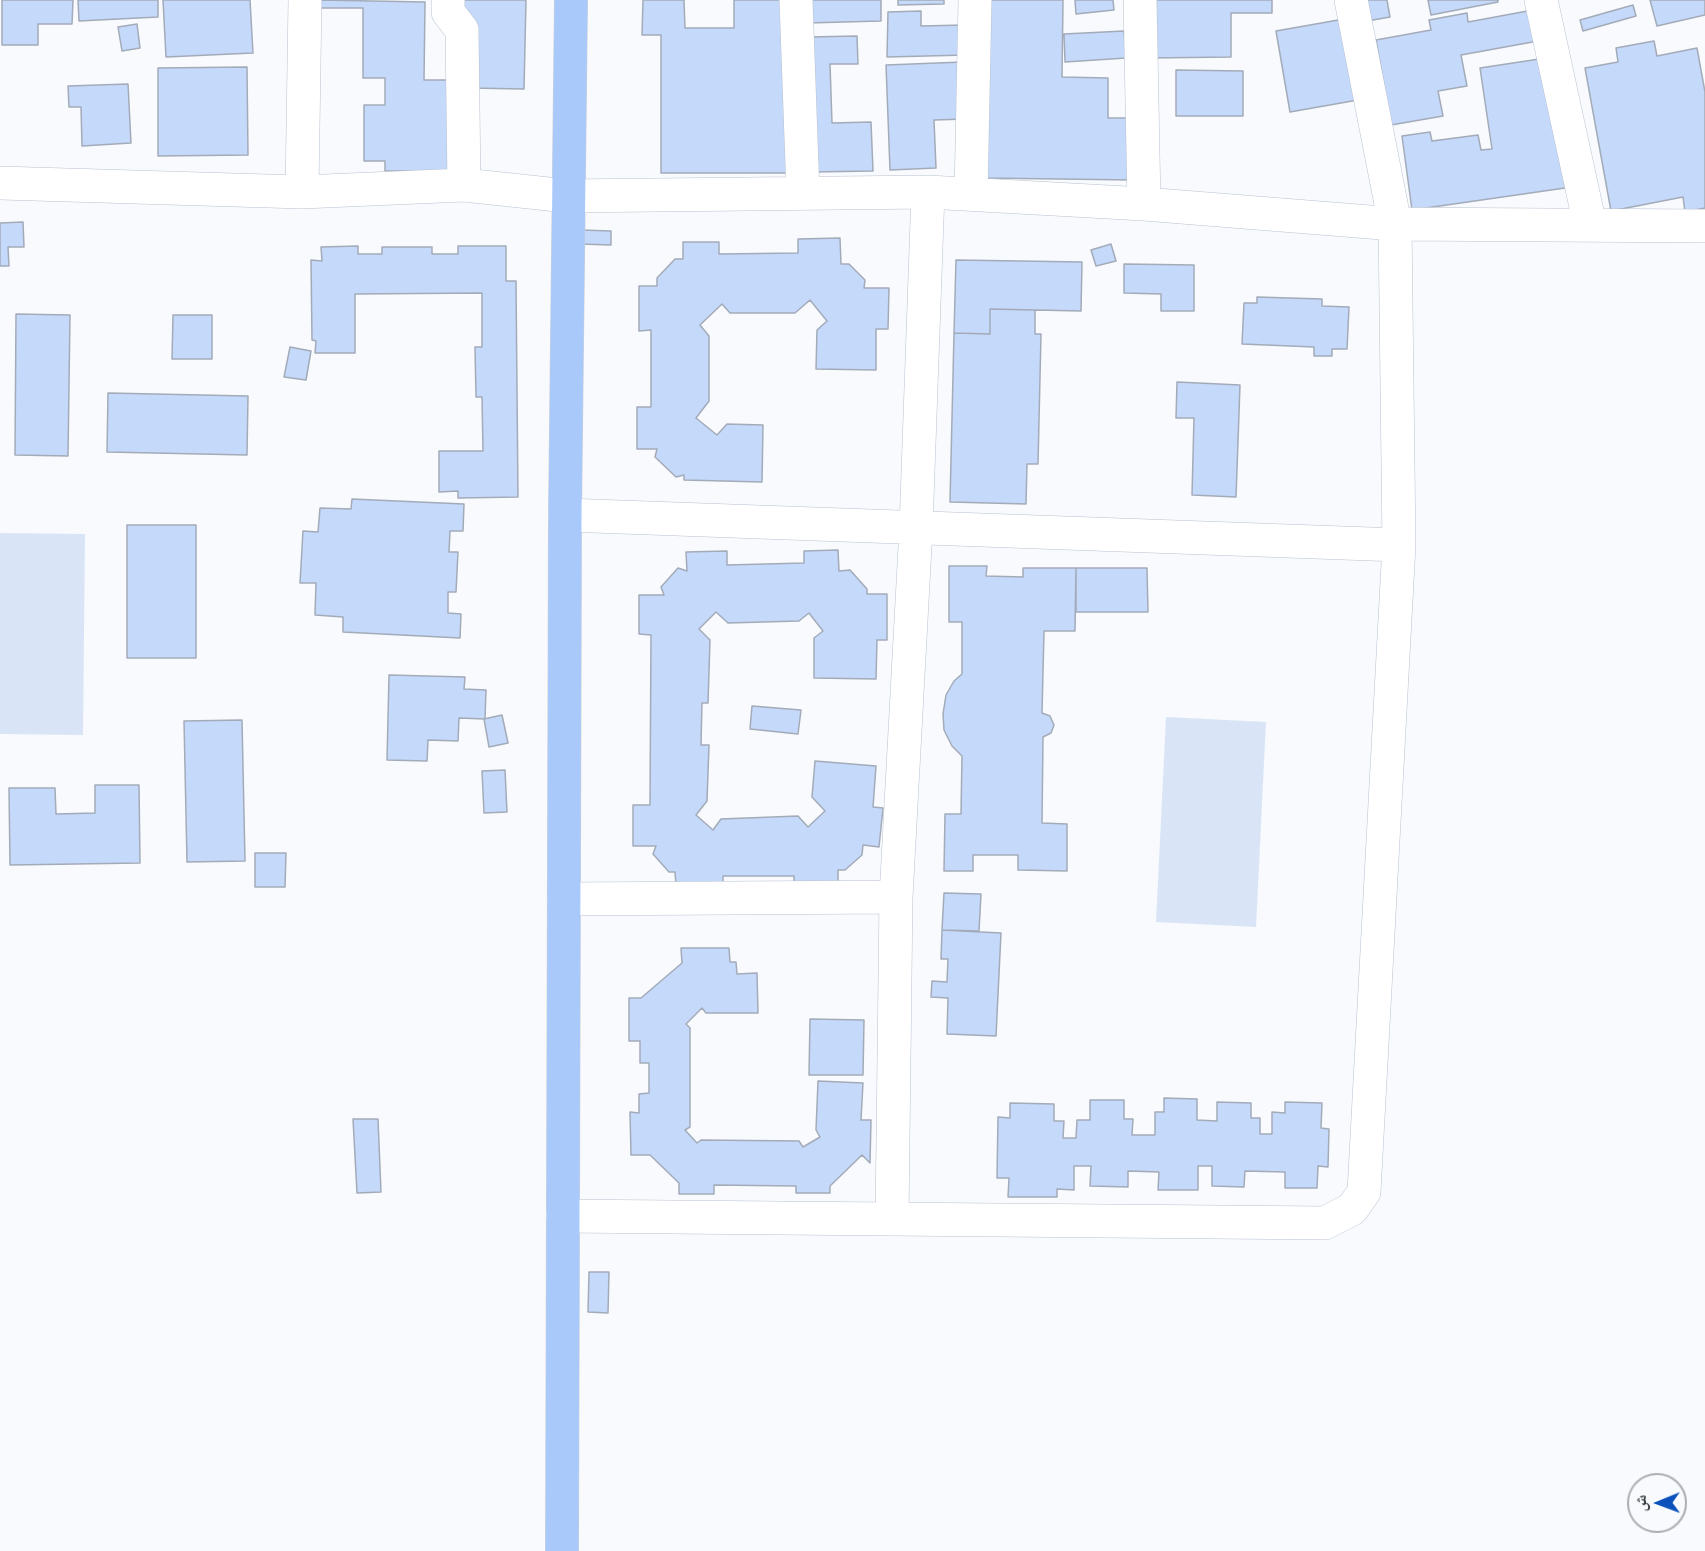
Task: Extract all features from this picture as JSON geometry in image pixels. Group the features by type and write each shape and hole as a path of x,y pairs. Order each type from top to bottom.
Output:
{"main road":[{"path":"562,1551 565,515 571,0"}],"street":[{"path":"302,192 305,0"},
{"path":"448,0 448,12 462,30 464,185"},
{"path":"796,0 803,193"},
{"path":"971,194 975,0"},
{"path":"1140,0 1144,204"},
{"path":"563,1216 1325,1223 1352,1209 1364,1192 1399,545 1395,224 1351,0"},
{"path":"1541,0 1590,225"},
{"path":"0,183 302,192 464,185 567,196 928,192 1144,204 1395,224 1705,226"},
{"path":"892,1219 896,897 916,528 928,192"},
{"path":"565,515 1399,545"},
{"path":"564,899 896,897"}],"shaded area":[{"path":"0,533 85,534 83,735 0,734"},
{"path":"1166,717 1266,722 1256,927 1156,922"}],"building":[{"path":"2,0 73,0 72,24 38,24 38,45 2,45"},
{"path":"78,0 158,0 158,17 79,21"},
{"path":"163,0 250,0 253,53 166,57"},
{"path":"320,0 425,2 424,80 459,80 459,171 385,171 385,161 364,161 364,105 385,105 385,78 363,78 363,8 320,8"},
{"path":"461,0 526,0 524,89 469,88"},
{"path":"643,0 684,0 685,28 734,28 734,0 791,0 791,173 661,173 661,35 642,35"},
{"path":"806,0 881,0 881,21 807,23"},
{"path":"898,0 944,0 944,4 898,5"},
{"path":"986,0 1063,0 1062,77 1108,78 1108,118 1134,118 1134,180 984,178"},
{"path":"1075,0 1113,0 1114,10 1076,14"},
{"path":"1149,0 1272,0 1272,13 1231,13 1231,57 1149,58"},
{"path":"1363,0 1387,0 1390,17 1367,21"},
{"path":"1428,0 1498,0 1498,2 1431,15"},
{"path":"1650,0 1705,0 1705,15 1657,26"},
{"path":"1633,5 1636,16 1583,31 1580,20"},
{"path":"1533,10 1538,41 1461,55 1467,86 1438,91 1443,116 1391,125 1376,40 1431,30 1429,20 1467,13 1468,22"},
{"path":"921,11 921,26 965,25 966,55 887,57 888,12"},
{"path":"1344,19 1358,100 1290,112 1276,31"},
{"path":"137,24 140,48 122,51 118,27"},
{"path":"1124,31 1126,58 1065,62 1064,34"},
{"path":"857,36 858,64 830,64 832,123 871,122 873,171 812,172 809,37"},
{"path":"1654,41 1657,56 1697,48 1705,92 1705,208 1685,212 1683,197 1611,211 1585,68 1618,62 1616,48"},
{"path":"1546,58 1565,188 1412,210 1402,136 1430,132 1432,141 1478,135 1481,150 1492,149 1480,68"},
{"path":"963,62 965,119 934,120 936,168 890,170 886,65"},
{"path":"247,67 248,155 158,156 158,68"},
{"path":"1176,70 1243,71 1243,116 1176,116"},
{"path":"128,84 131,143 82,146 81,107 69,107 68,86"},
{"path":"23,222 24,247 8,247 9,266 0,266 0,223"},
{"path":"581,230 611,231 611,245 580,244"},
{"path":"840,238 841,264 849,264 865,280 864,288 889,288 888,329 876,329 876,370 816,369 817,330 827,321 810,300 795,313 730,313 722,304 700,325 709,336 709,401 696,418 717,435 727,424 763,425 762,482 684,480 684,475 676,477 655,457 657,449 637,449 637,407 651,407 651,330 639,331 639,286 657,286 657,278 675,259 683,259 683,242 719,242 719,254 798,253 798,239"},
{"path":"1111,244 1116,261 1096,266 1091,250"},
{"path":"358,246 358,254 382,254 382,247 432,247 432,254 458,254 458,246 506,246 506,281 516,281 518,497 458,498 458,491 439,492 439,451 483,451 482,397 476,397 475,347 482,347 482,293 355,294 355,353 315,353 316,341 312,340 311,260 322,261 321,247"},
{"path":"956,260 1082,262 1081,311 990,309 990,334 954,333"},
{"path":"1124,264 1194,265 1194,311 1161,311 1161,294 1124,293"},
{"path":"1257,297 1322,299 1322,306 1349,307 1347,349 1332,349 1332,356 1314,356 1314,347 1242,344 1244,303 1257,303"},
{"path":"990,309 1035,310 1035,334 1041,334 1038,464 1027,464 1026,504 950,502 954,333 990,334"},
{"path":"16,314 70,315 68,456 15,455"},
{"path":"173,315 212,315 212,359 172,359"},
{"path":"290,347 311,351 306,380 284,377"},
{"path":"1177,382 1240,385 1236,497 1192,495 1194,418 1176,418"},
{"path":"108,393 248,396 247,455 107,452"},
{"path":"352,499 464,504 463,531 450,531 449,552 458,552 456,592 448,592 448,613 461,614 460,638 343,632 343,617 315,615 316,583 300,583 303,531 318,532 320,508 351,509"},
{"path":"127,525 196,525 196,658 127,658"},
{"path":"838,550 839,571 850,570 867,589 867,594 887,594 887,640 877,640 876,679 814,678 814,638 823,631 809,613 799,621 728,623 716,612 699,629 710,640 708,703 702,703 701,745 709,745 707,801 696,815 713,830 721,819 798,816 808,827 825,811 812,797 815,761 876,766 873,807 883,808 879,847 863,845 862,855 845,870 838,870 838,888 794,888 794,876 723,876 723,886 676,886 675,872 669,872 653,854 656,846 633,846 633,805 650,805 651,635 639,634 639,595 664,595 661,587 678,568 687,571 686,552 727,551 727,565 804,563 804,551"},
{"path":"949,566 987,566 986,576 1023,577 1023,568 1076,568 1075,631 1044,631 1042,713 1050,716 1054,725 1051,733 1043,737 1042,823 1067,824 1067,871 1018,870 1018,855 973,855 973,871 944,871 945,814 961,814 962,756 952,746 944,730 943,714 946,695 954,681 962,674 962,622 949,622"},
{"path":"1076,568 1147,568 1148,612 1076,612"},
{"path":"389,675 465,677 464,689 486,690 485,719 459,718 458,741 428,740 427,761 387,760"},
{"path":"752,706 801,710 798,734 750,729"},
{"path":"502,715 508,743 489,747 484,719"},
{"path":"242,720 245,861 187,862 184,721"},
{"path":"505,770 507,812 484,813 482,771"},
{"path":"95,785 139,785 140,863 10,865 9,788 55,788 56,814 95,813"},
{"path":"255,853 286,853 285,887 255,887"},
{"path":"944,893 981,894 979,931 942,930"},
{"path":"942,930 1001,933 996,1036 947,1034 948,998 931,997 932,981 947,982 948,959 941,959"},
{"path":"681,948 729,948 730,962 736,962 737,974 757,973 758,1013 706,1013 702,1008 686,1024 690,1028 690,1127 685,1130 697,1143 701,1140 799,1141 803,1147 820,1137 816,1130 818,1081 863,1083 861,1120 871,1120 870,1163 862,1155 830,1186 830,1193 796,1193 796,1186 714,1185 714,1194 679,1194 679,1183 650,1155 631,1155 630,1112 639,1113 639,1094 649,1093 649,1063 640,1063 640,1041 629,1041 629,998 641,998 682,963"},
{"path":"810,1019 864,1020 863,1075 809,1075"},
{"path":"1164,1098 1197,1099 1197,1120 1217,1121 1217,1102 1251,1103 1251,1118 1260,1118 1260,1134 1272,1134 1272,1112 1285,1113 1285,1102 1322,1103 1321,1128 1329,1129 1328,1167 1318,1166 1317,1188 1285,1188 1285,1172 1245,1171 1244,1187 1212,1186 1212,1166 1198,1166 1198,1190 1158,1190 1159,1172 1128,1171 1128,1187 1090,1186 1091,1166 1074,1166 1074,1190 1057,1189 1057,1197 1008,1197 1009,1178 997,1178 998,1117 1010,1118 1010,1103 1054,1104 1054,1121 1064,1121 1063,1138 1076,1138 1077,1120 1090,1120 1090,1100 1124,1100 1124,1119 1133,1119 1132,1135 1155,1135 1155,1112 1164,1112"},
{"path":"353,1119 378,1119 381,1192 357,1193"},
{"path":"589,1272 609,1272 608,1313 588,1312"}]}
